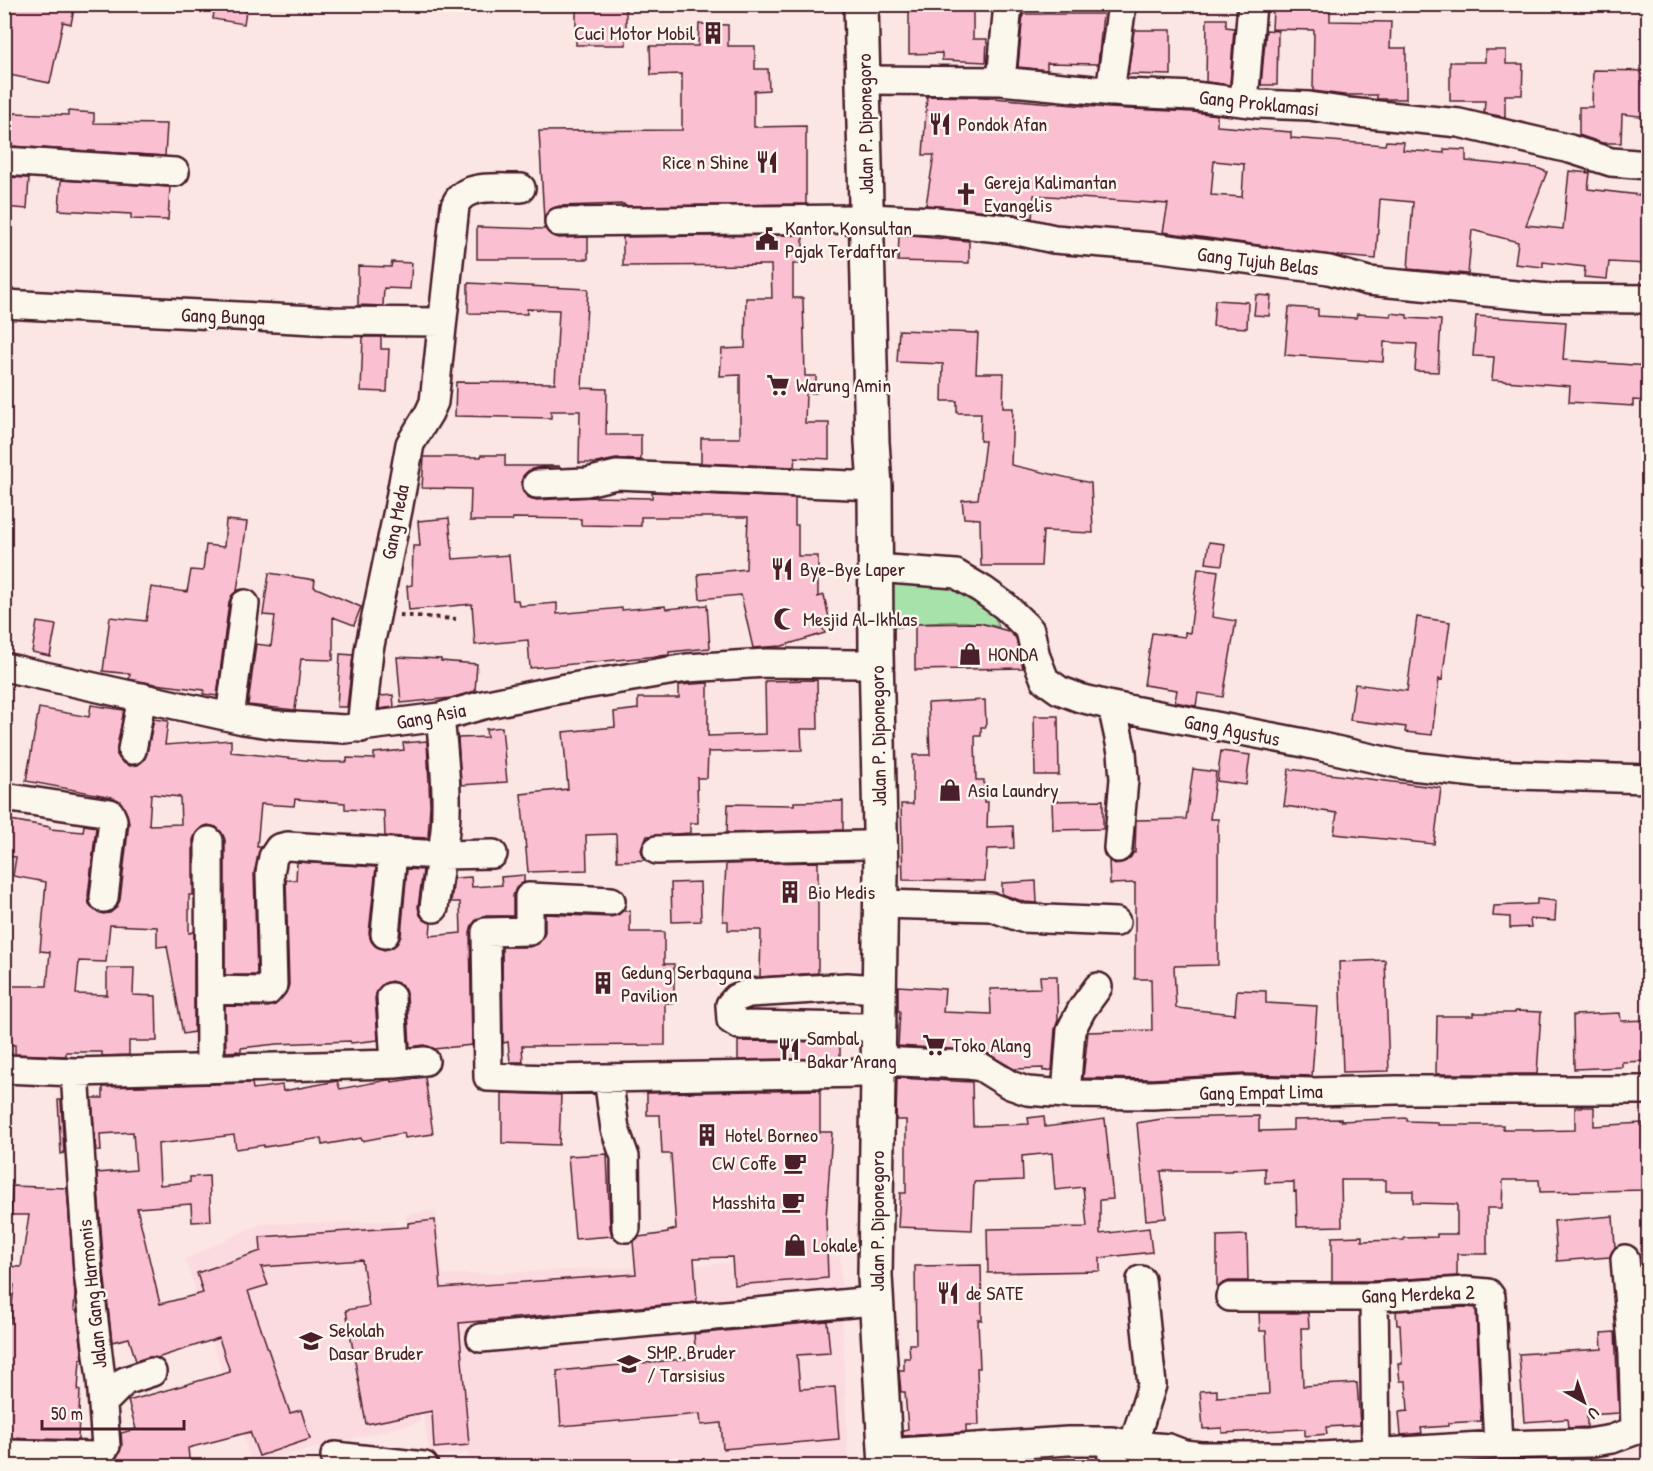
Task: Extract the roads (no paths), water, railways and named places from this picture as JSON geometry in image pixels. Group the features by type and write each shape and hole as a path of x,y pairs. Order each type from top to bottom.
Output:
{"main road":[{"name":"Jalan P. Diponegoro","path":"849,4 861,218 867,486 860,664 863,1027 871,1067 862,1126 864,1204 862,1302 879,1462"},
{"name":"Jalan P. Diponegoro","path":"861,4 864,80 861,218"},
{"name":"Jalan P. Diponegoro","path":"867,486 875,568 881,904 871,1067 879,1462"}],"street":[{"path":"1001,81 1008,4"},
{"path":"1110,92 1122,4"},
{"path":"1244,102 1252,4"},
{"name":"Gang Proklamasi","path":"864,80 1001,81 1110,92 1194,96 1309,106 1459,123 1570,149 1611,162 1648,165"},
{"path":"4,161 175,172"},
{"name":"Gang Meda","path":"361,728 369,650 410,444 434,402 457,200 466,192 476,190 521,188"},
{"name":"Gang Tujuh Belas","path":"559,222 861,218 935,221 1008,229 1054,238 1153,247 1329,270 1368,281 1549,298 1648,299"},
{"name":"Gang Bunga","path":"4,304 333,321 442,322"},
{"path":"537,484 587,482 615,475 867,486"},
{"name":"Gang Agustus","path":"875,568 956,574 974,584 1005,606 1030,630 1036,657 1046,680 1059,690 1112,706 1402,765 1483,774 1648,779"},
{"path":"230,717 245,604"},
{"name":"Gang Asia","path":"4,667 230,717 277,725 345,729 440,717 483,705 566,688 687,668 766,663 860,664"},
{"path":"132,750 142,697"},
{"path":"1112,706 1122,752 1124,779 1118,848"},
{"path":"434,908 444,829 445,774 440,717"},
{"path":"4,797 110,813 113,820 104,898"},
{"path":"209,841 210,1069"},
{"path":"657,850 863,845"},
{"path":"210,990 268,991 273,985 270,873 273,857 279,848 287,846 441,855 493,854"},
{"path":"385,934 393,853"},
{"name":"Gang Empat Lima","path":"611,902 529,897 529,931 486,932 488,1077 608,1078 967,1065 981,1068 1010,1085 1027,1091 1066,1094 1152,1095 1244,1090 1311,1092 1648,1090"},
{"path":"881,904 991,907 1022,918 1116,922"},
{"path":"1066,1094 1071,1030 1082,1009 1098,987"},
{"path":"863,988 749,993 736,998 730,1005 729,1014 731,1020 739,1025 863,1027"},
{"path":"391,997 395,1064"},
{"path":"4,1069 75,1072 395,1064 425,1061"},
{"name":"Jalan Gang Harmonis","path":"4,1454 95,1456 101,1453 106,1446 88,1272 75,1072"},
{"path":"608,1078 615,1128 625,1156 626,1228"},
{"path":"879,1462 1068,1441 1119,1451 1168,1448 1184,1454 1200,1456 1323,1456 1498,1445 1588,1443 1612,1439 1642,1428 1625,1259"},
{"path":"1119,1451 1152,1384 1142,1280"},
{"name":"Gang Merdeka 2","path":"1230,1297 1374,1297 1465,1292 1488,1293 1491,1297 1498,1445"},
{"path":"1374,1297 1376,1452"},
{"path":"481,1338 862,1302"},
{"path":"103,1403 125,1381 152,1372"},
{"path":"335,1456 424,1467"}],"place":[{"name":"Cuci Motor Mobil","path":"713,33"},
{"name":"Pondok Afan","path":"940,124"},
{"name":"Rice n Shine","path":"767,162"},
{"name":"Gereja Kalimantan Evangelis","path":"966,194"},
{"name":"Kantor Konsultan Pajak Terdaftar","path":"767,239"},
{"name":"Warung Amin","path":"778,385"},
{"name":"Bye-Bye Laper","path":"782,569"},
{"name":"Mesjid Al-Ikhlas","path":"785,619"},
{"name":"HONDA","path":"970,654"},
{"name":"Asia Laundry","path":"950,790"},
{"name":"Bio Medis","path":"790,892"},
{"name":"Gedung Serbaguna Pavilion","path":"603,983"},
{"name":"Toko Alang","path":"934,1045"},
{"name":"Sambal Bakar Arang","path":"789,1049"},
{"name":"Hotel Borneo","path":"707,1135"},
{"name":"CW Coffe","path":"795,1163"},
{"name":"Masshita","path":"793,1202"},
{"name":"Lokale","path":"795,1245"},
{"name":"de SATE","path":"948,1293"},
{"name":"Sekolah Dasar Bruder","path":"311,1341"},
{"name":"SMP. Bruder / Tarsisius","path":"629,1364"}]}
